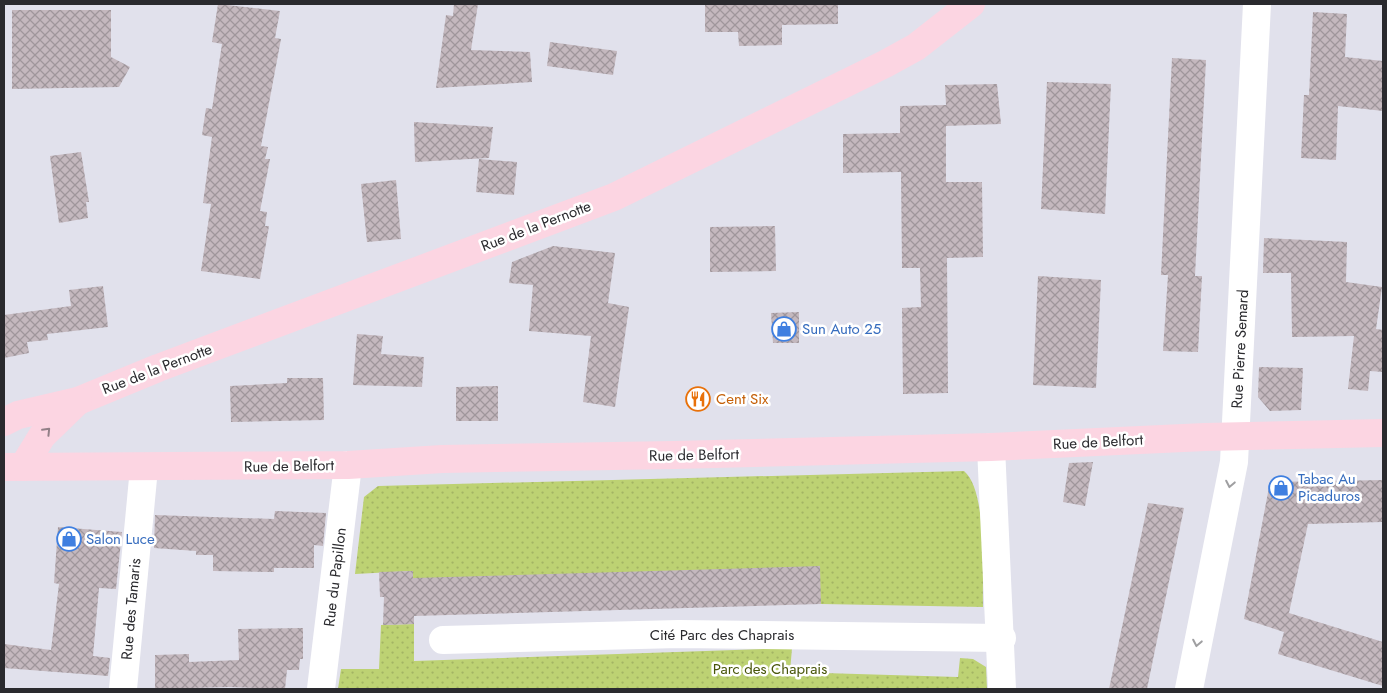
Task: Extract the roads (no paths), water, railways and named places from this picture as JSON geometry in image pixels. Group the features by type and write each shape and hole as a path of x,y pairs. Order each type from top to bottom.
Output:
{"main road":[{"name":"Rue de la Pernotte","path":"4,422 18,415 78,401 149,371 614,197 901,56 916,47 971,4"},
{"name":"Rue de la Pernotte","path":"13,467 78,401"},
{"name":"Rue de Belfort","path":"13,467 144,468 348,465 442,459 990,446 1236,436 1383,434"}],"street":[{"name":"Rue Pierre Semard","path":"1189,689 1234,462 1257,4"},
{"path":"990,446 1002,638 1002,689"},
{"name":"Rue du Papillon","path":"321,689 348,465"},
{"name":"Rue des Tamaris","path":"123,689 144,468"},
{"name":"Cité Parc des Chaprais","path":"443,640 679,634 1002,638"}],"place":[{"name":"Sun Auto 25","path":"784,329"},
{"name":"Cent Six","path":"698,399"},
{"name":"Tabac Au Picaduros","path":"1281,488"},
{"name":"Salon Luce","path":"69,539"}],"park label":[{"name":"Parc des Chaprais","path":"770,669"}]}
